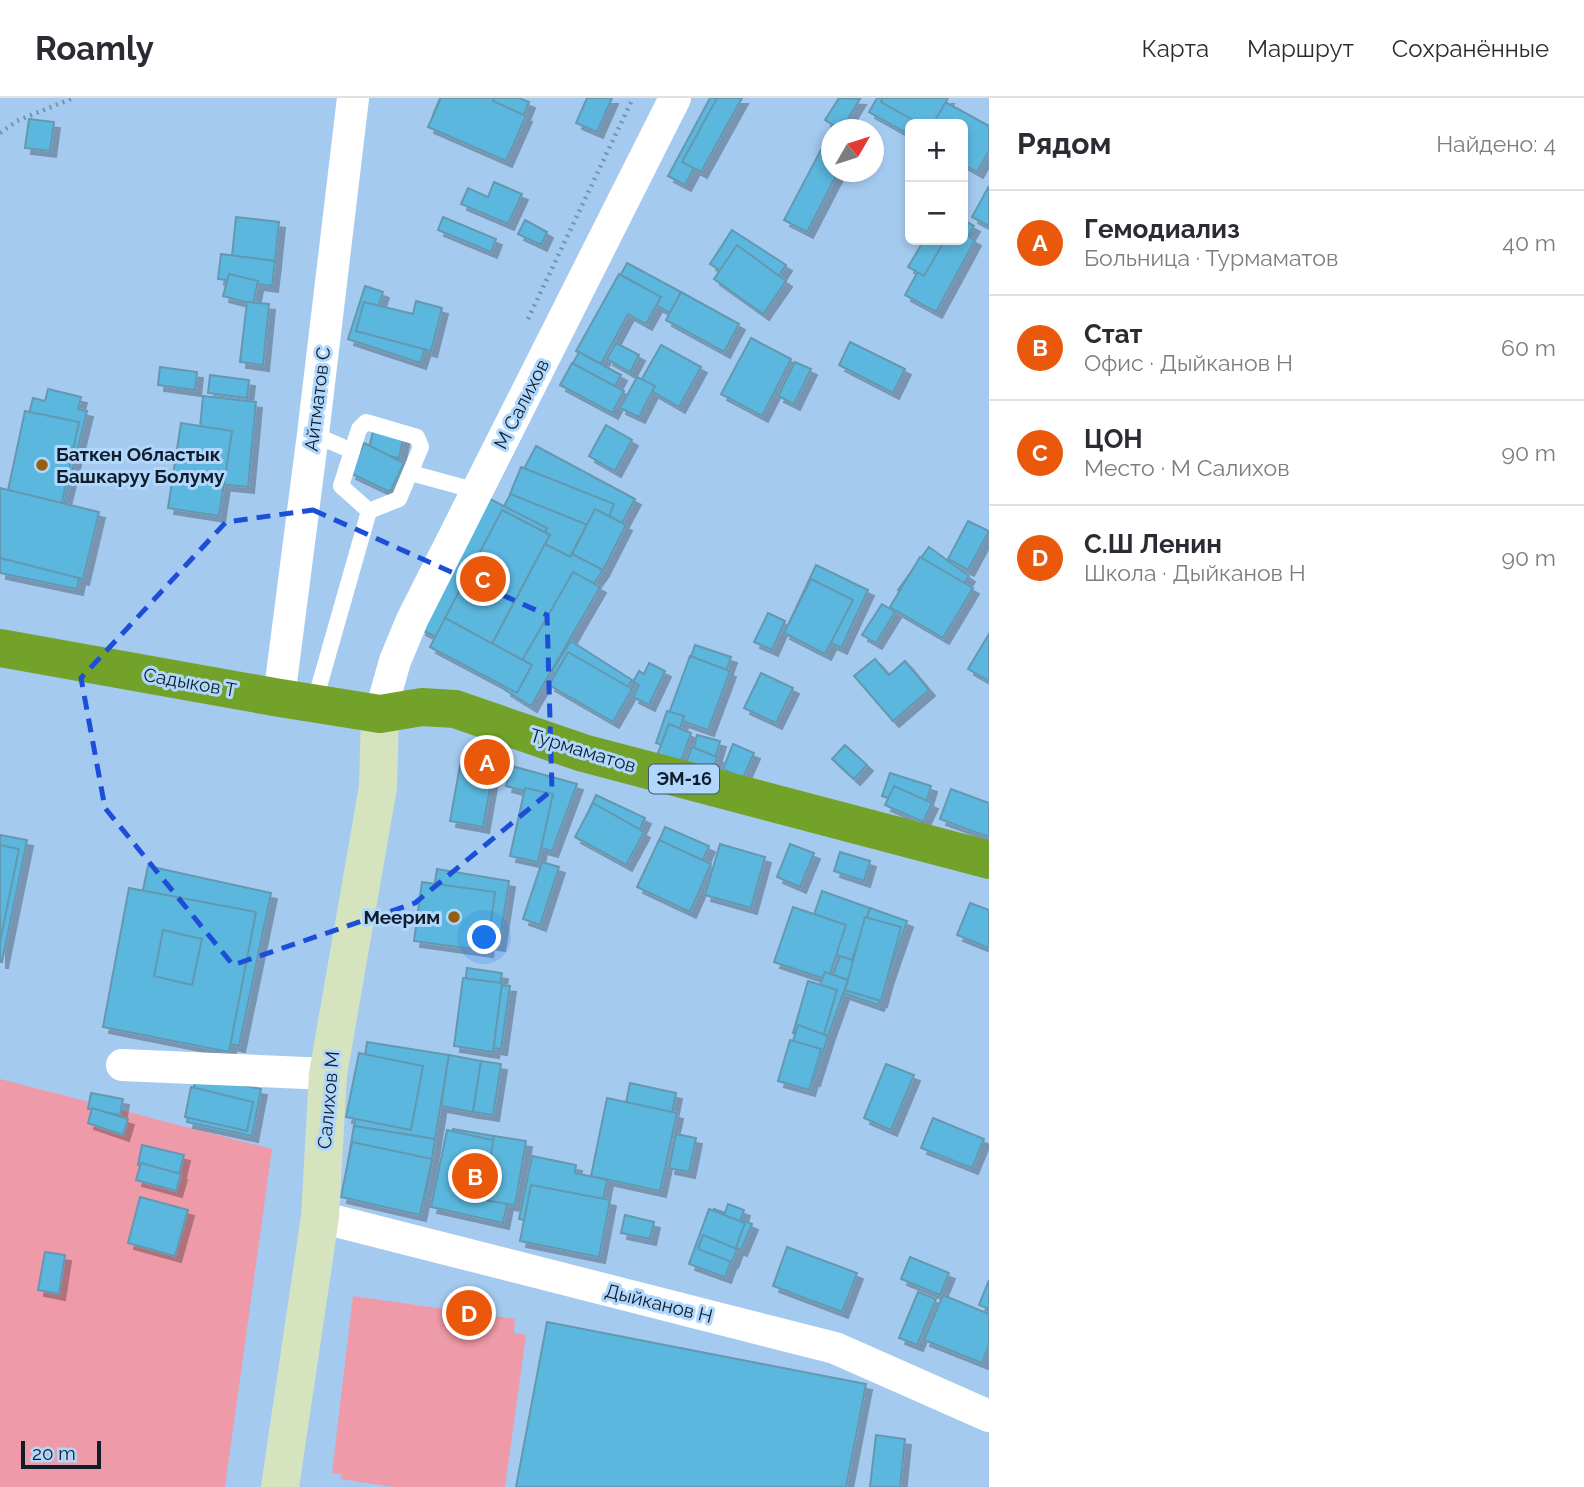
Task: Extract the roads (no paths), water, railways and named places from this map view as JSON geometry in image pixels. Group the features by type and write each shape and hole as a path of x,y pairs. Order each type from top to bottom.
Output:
{"highway":[{"name":"Садыков Т","path":"0,648 274,698 380,714"},
{"name":"Турмаматов","path":"380,714 422,708 455,709 583,753 989,860"}],"main road":[{"name":"Салихов М","path":"279,1487 320,1217 328,1074 378,787 380,714"}],"street":[{"name":"Айтматов С","path":"274,698 281,682 353,98"},
{"name":"М Салихов","path":"380,714 394,661 412,620 675,98"},
{"path":"122,1065 328,1074"},
{"name":"Дыйканов Н","path":"320,1217 835,1348 989,1416"}],"lane":[{"path":"366,422 417,437 421,447 399,499 369,511 341,486 359,429 366,422"},
{"path":"313,434 352,451"},
{"path":"411,473 477,491"},
{"path":"314,704 369,511"}],"place":[{"name":"Баткен Областык Башкаруу Болуму","path":"42,465"},
{"name":"ЦОН","path":"483,579"},
{"name":"Гемодиализ","path":"487,762"},
{"name":"Меерим","path":"454,917"},
{"name":"Стат","path":"475,1176"},
{"name":"С.Ш Ленин","path":"469,1313"}]}
